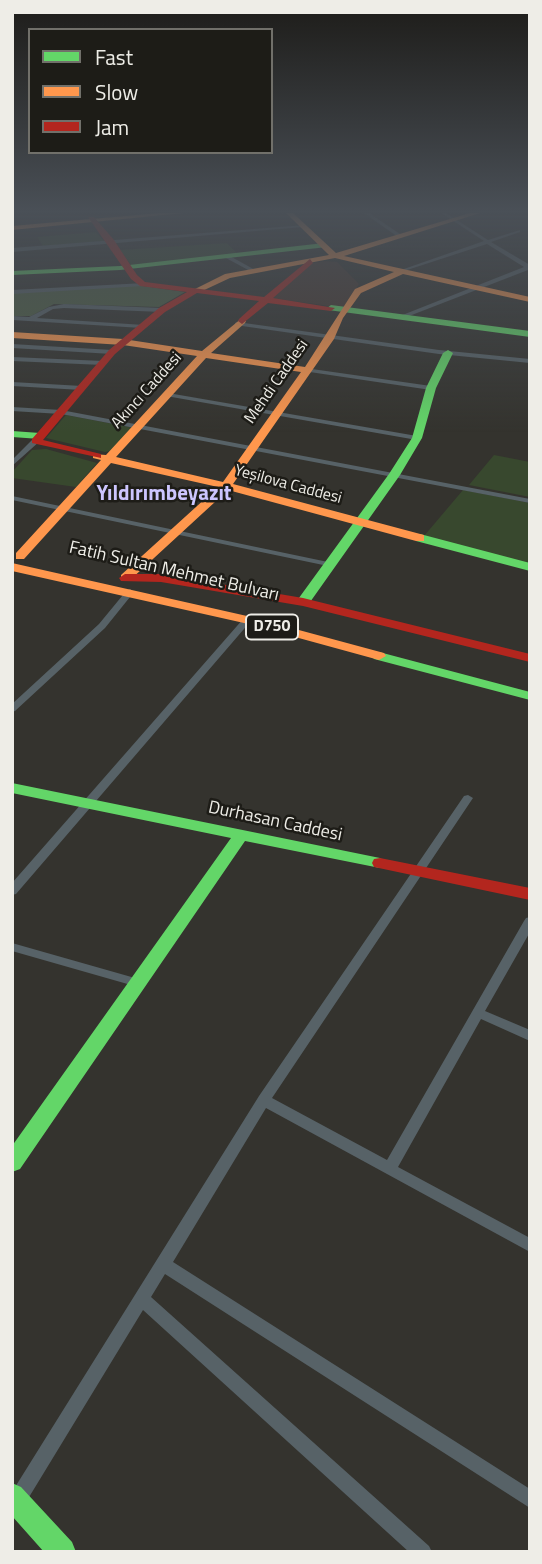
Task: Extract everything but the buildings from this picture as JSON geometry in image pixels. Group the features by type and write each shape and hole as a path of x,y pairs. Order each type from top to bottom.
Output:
{"main road":[{"path":"160,286 530,334"},
{"path":"34,443 113,352 162,310 203,286"},
{"name":"Akıncı Caddesi","path":"15,559 140,427 203,355 281,286"},
{"name":"Mehdi Caddesi","path":"127,585 226,486 331,336 346,309 361,289 368,286"},
{"path":"472,286 530,300"},
{"path":"12,335 113,352 203,355 305,370"},
{"path":"303,602 394,475 416,438 431,388 448,353"},
{"name":"Yeşilova Caddesi","path":"12,434 34,443 110,457 530,567"},
{"name":"Fatih Sultan Mehmet Bulvarı","path":"15,559 530,683"},
{"path":"127,585 174,580 303,602 530,658"},
{"name":"Fatih Sultan Mehmet Bulvarı","path":"127,585 530,696"},
{"name":"Durhasan Caddesi","path":"12,788 530,894"},
{"path":"12,1163 241,835"},
{"path":"14,1501 62,1552"}],"street":[{"path":"12,292 110,286"},
{"path":"402,317 477,287"},
{"path":"30,319 51,308 64,306 162,310"},
{"path":"12,318 142,326"},
{"path":"237,324 448,353 530,361"},
{"path":"12,346 113,352"},
{"path":"12,359 113,352"},
{"path":"305,370 431,388"},
{"path":"12,384 82,388"},
{"path":"167,395 416,438"},
{"path":"12,408 61,412 530,501"},
{"path":"12,452 34,443"},
{"path":"12,464 34,443"},
{"path":"12,498 328,564"},
{"path":"12,709 102,626 127,585"},
{"path":"12,891 247,620"},
{"path":"14,1501 264,1100 468,798"},
{"path":"389,1169 530,921"},
{"path":"12,947 138,983"},
{"path":"478,1013 530,1036"},
{"path":"264,1100 530,1246"},
{"path":"163,1264 530,1499"},
{"path":"142,1299 423,1552"}],"shaded area":[{"path":"286,286 358,286 343,308 272,298"}],"green space":[{"path":"121,286 185,292 159,307 54,304 31,316 12,316 12,293"},
{"path":"66,415 134,428 111,451 105,452 46,438"},
{"path":"46,449 97,463 76,487 12,478 12,472 32,450"},
{"path":"494,455 530,462 530,497 469,485"},
{"path":"463,490 530,503 530,564 424,536"}],"traffic: fast":[{"path":"331,308 530,334"},
{"path":"303,602 394,475 417,438 431,388 448,353"},
{"path":"12,434 40,436"},
{"path":"420,538 530,567"},
{"path":"379,656 530,696"},
{"path":"12,788 380,863"},
{"path":"12,1163 241,835"},
{"path":"12,1496 62,1552"}],"traffic: slow":[{"path":"197,290 206,286"},
{"path":"125,578 226,486 329,339 339,318 358,291 369,286"},
{"path":"468,286 530,300"},
{"path":"20,556 203,355 242,321"},
{"path":"12,335 123,342 305,370"},
{"path":"97,456 226,486 420,538"},
{"path":"12,567 247,620 379,656"}],"traffic: jam":[{"path":"159,286 331,308"},
{"path":"242,321 282,286"},
{"path":"97,456 36,441 112,352 162,310 197,290"},
{"path":"125,578 161,578 303,602 530,658"},
{"path":"380,863 530,894"}],"district":[{"name":"Yıldırımbeyazıt","path":"164,495"}]}
